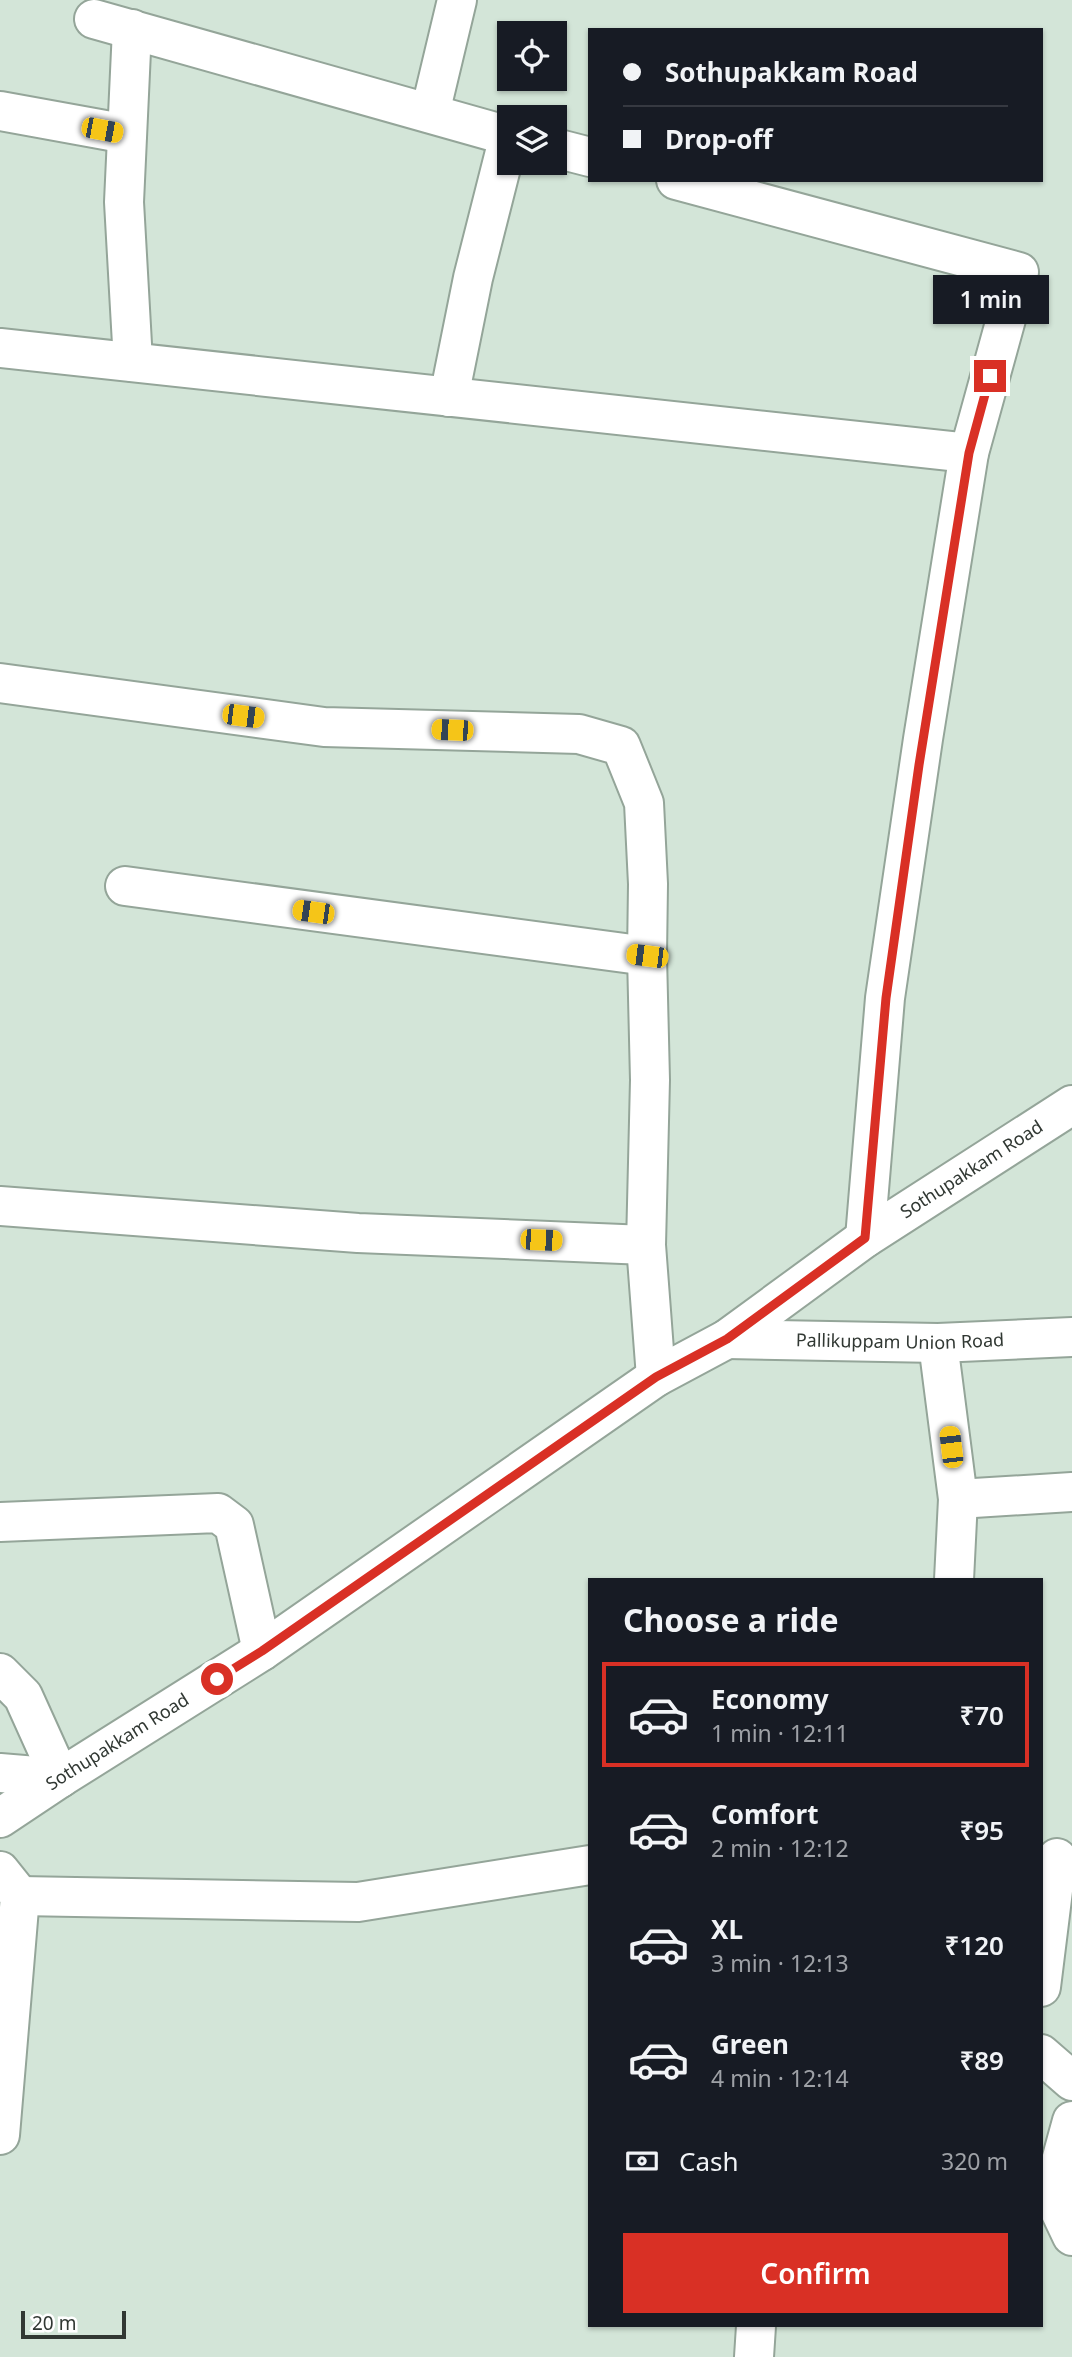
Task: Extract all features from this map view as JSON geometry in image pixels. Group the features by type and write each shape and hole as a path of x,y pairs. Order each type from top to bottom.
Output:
{"street":[{"path":"429,113 457,0"},
{"path":"94,19 497,132"},
{"path":"132,29 124,202 133,362"},
{"path":"0,111 127,134"},
{"path":"567,151 588,156"},
{"path":"449,397 473,278 499,175"},
{"path":"683,182 1019,272 969,453 923,739 886,998 865,1238"},
{"path":"0,348 969,453"},
{"path":"0,683 324,727 579,734 621,746 644,803 648,884 650,1080 646,1245 656,1377"},
{"path":"125,886 647,956"},
{"name":"Sothupakkam Road","path":"0,1818 262,1651 656,1377 727,1339 865,1238 1072,1105"},
{"path":"0,1206 358,1233 646,1245"},
{"name":"Pallikuppam Union Road","path":"727,1339 938,1343 1072,1337"},
{"path":"938,1343 958,1499 954,1578"},
{"path":"958,1499 1072,1492"},
{"path":"0,1522 218,1513 234,1525 262,1651"},
{"path":"0,1673 23,1696 60,1778 0,1773"},
{"path":"1043,1971 1057,1856"},
{"path":"0,2135 10,1883 358,1902 588,1866"},
{"path":"1043,2056 1072,2081"},
{"path":"1072,2121 1047,2194 1072,2236"},
{"path":"754,2357 756,2327"}],"route":[{"path":"217,1679 262,1651 656,1377 727,1339 865,1238 886,998 919,765 969,453 990,376"}]}
